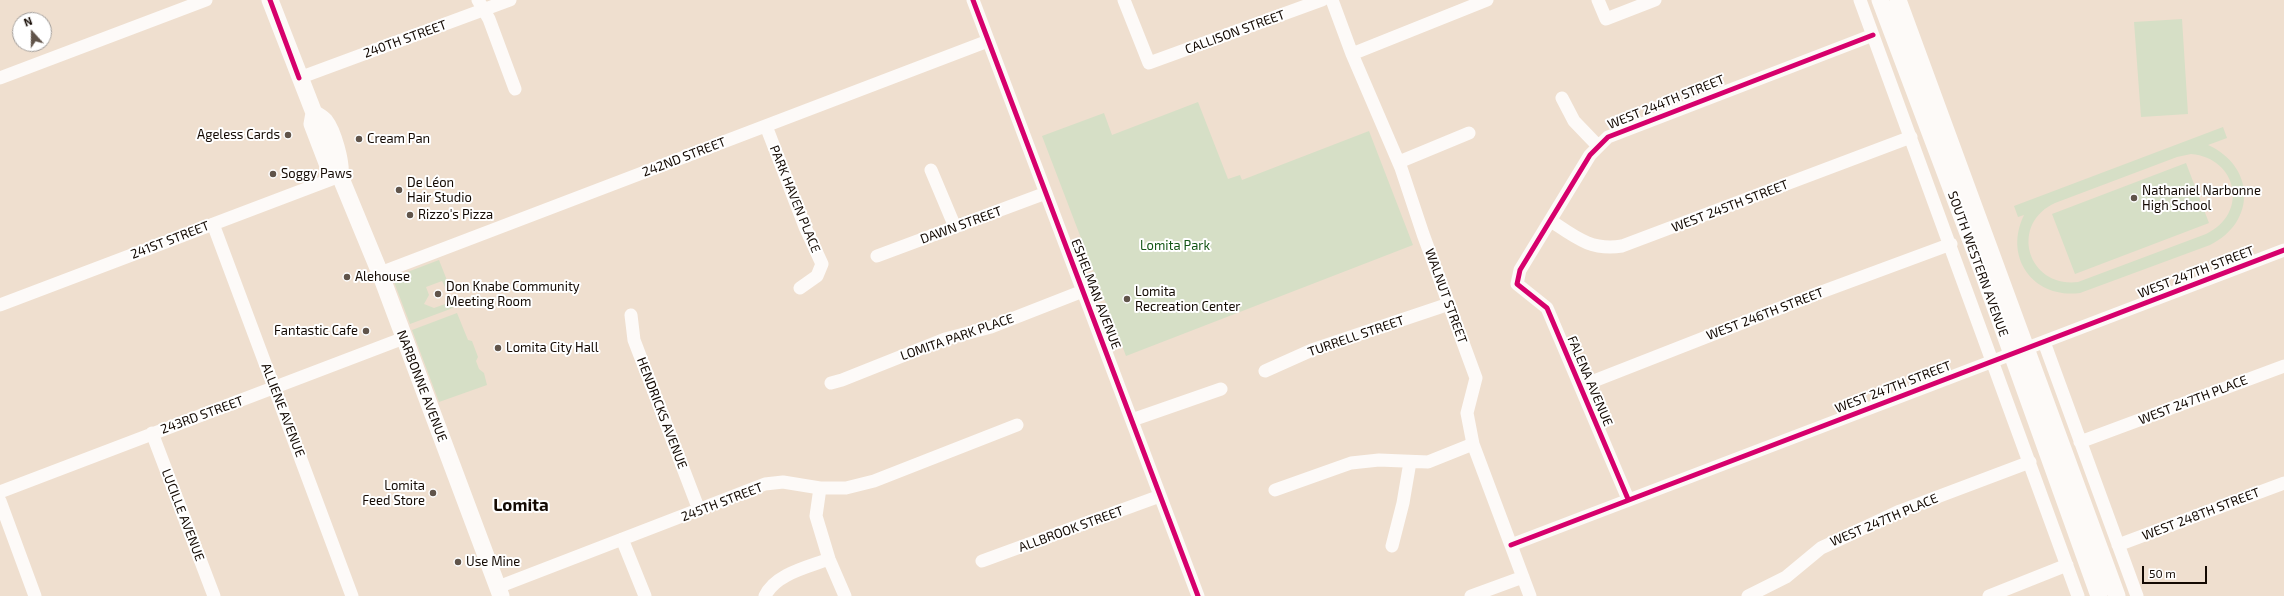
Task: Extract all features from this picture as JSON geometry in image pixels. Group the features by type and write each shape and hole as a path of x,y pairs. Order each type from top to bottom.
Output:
{"main road":[{"name":"NARBONNE AVENUE","path":"270,0 314,113 312,124 330,170 340,176 380,273 500,591"},
{"name":"SOUTH WESTERN AVENUE","path":"1880,0 1980,264 2099,596"},
{"name":"SOUTH WESTERN AVENUE","path":"1898,0 2028,348 2117,596"}],"street":[{"path":"0,78 206,0"},
{"name":"240TH STREET","path":"300,78 480,5 510,0"},
{"name":"ESHELMAN AVENUE","path":"973,0 1198,596"},
{"name":"CALLISON STREET","path":"1124,0 1149,63 1322,0"},
{"name":"WALNUT STREET","path":"1332,0 1352,54 1399,162 1476,378 1467,414 1473,444 1530,596"},
{"path":"1352,54 1466,4 1487,0"},
{"path":"1598,0 1606,19 1655,0"},
{"name":"SOUTH WESTERN AVENUE","path":"1860,0 1951,244 2078,596"},
{"path":"480,5 489,19 515,89"},
{"name":"WEST 244TH STREET","path":"1518,284 1520,270 1590,155 1598,146 1619,131 1873,34"},
{"name":"242ND STREET","path":"380,273 988,41"},
{"path":"1562,98 1574,121 1598,146"},
{"name":"PARK HAVEN PLACE","path":"766,126 805,227 822,264 817,276 800,288"},
{"path":"1399,162 1469,133"},
{"name":"WEST 245TH STREET","path":"1551,221 1588,245 1605,248 1622,246 1911,137"},
{"path":"931,170 955,227"},
{"name":"241ST STREET","path":"0,305 340,176"},
{"name":"DAWN STREET","path":"877,256 1046,194"},
{"name":"ALLIENE AVENUE","path":"213,224 352,596"},
{"name":"WEST 246TH STREET","path":"1581,386 1816,294 1951,244"},
{"name":"WEST 247TH STREET","path":"1511,545 1628,499 2284,250"},
{"name":"FALENA AVENUE","path":"1518,284 1547,308 1628,499"},
{"name":"LOMITA PARK PLACE","path":"831,382 842,380 945,339 991,327 1083,291"},
{"name":"TURRELL STREET","path":"1265,370 1312,350 1449,304"},
{"name":"HENDRICKS AVENUE","path":"631,315 634,340 699,510"},
{"name":"243RD STREET","path":"0,492 152,433 275,389 404,338"},
{"path":"2044,342 2137,596"},
{"name":"WEST 247TH PLACE","path":"2080,442 2284,366"},
{"path":"1132,420 1220,389"},
{"name":"245TH STREET","path":"500,591 622,539 765,484 782,482 820,488 846,488 874,481 1017,425"},
{"name":"LUCILLE AVENUE","path":"152,433 214,596"},
{"path":"1275,490 1351,463 1378,460 1428,462 1473,444"},
{"path":"1392,546 1403,503 1410,462"},
{"name":"WEST 247TH PLACE","path":"1748,596 1786,577 1828,544 1900,511 2030,462"},
{"name":"WEST 248TH STREET","path":"2118,545 2284,483"},
{"path":"820,488 816,516 829,559 845,596"},
{"name":"ALLBROOK STREET","path":"982,562 1160,496"},
{"path":"0,502 34,596"},
{"path":"622,539 645,596"},
{"path":"765,596 774,584 784,577 829,559"},
{"path":"1989,596 2067,565"},
{"path":"1471,596 1523,577"}],"green space":[{"path":"2182,19 2188,114 2141,117 2134,22"},
{"name":"Lomita Park","path":"1198,102 1228,179 1240,175 1242,180 1369,131 1413,245 1126,356 1042,136 1104,113 1112,135"},
{"path":"2223,127 2227,138 2208,145 2224,154 2235,166 2242,180 2244,194 2242,209 2236,223 2225,235 2210,245 2080,293 2064,293 2049,289 2037,282 2027,272 2020,260 2017,246 2018,231 2024,215 2018,217 2014,206","holes":["2191,154 2207,158 2219,165 2228,176 2232,188 2233,201 2228,214 2220,225 2206,234 2078,282 2060,281 2046,275 2036,265 2030,253 2029,239 2032,225 2041,213 2055,203 2177,157"]},
{"path":"2186,163 2209,223 2075,274 2052,214"},
{"path":"439,260 450,288 446,289 442,281 426,287 429,295 424,304 434,308 451,302 453,308 410,324 394,282 397,276"},
{"path":"457,313 468,340 472,341 478,357 476,361 479,369 484,373 487,385 439,402 412,330"}],"cycle path":[{"path":"270,0 299,78"},
{"path":"973,0 1198,596"},
{"path":"1628,499 1547,308 1517,284 1520,270 1590,155 1608,137 1873,35"},
{"path":"1511,545 2284,250"}],"place":[{"name":"Ageless Cards","path":"288,135"},
{"name":"Cream Pan","path":"359,139"},
{"name":"Soggy Paws","path":"273,174"},
{"name":"De Léon Hair Studio","path":"399,190"},
{"name":"Nathaniel Narbonne High School","path":"2134,198"},
{"name":"Rizzo's Pizza","path":"410,215"},
{"name":"Alehouse","path":"347,277"},
{"name":"Don Knabe Community Meeting Room","path":"438,294"},
{"name":"Lomita Recreation Center","path":"1127,299"},
{"name":"Fantastic Cafe","path":"366,331"},
{"name":"Lomita City Hall","path":"498,348"},
{"name":"Lomita Feed Store","path":"433,493"},
{"name":"Use Mine","path":"458,562"}],"district":[{"name":"Lomita","path":"521,505"}]}
